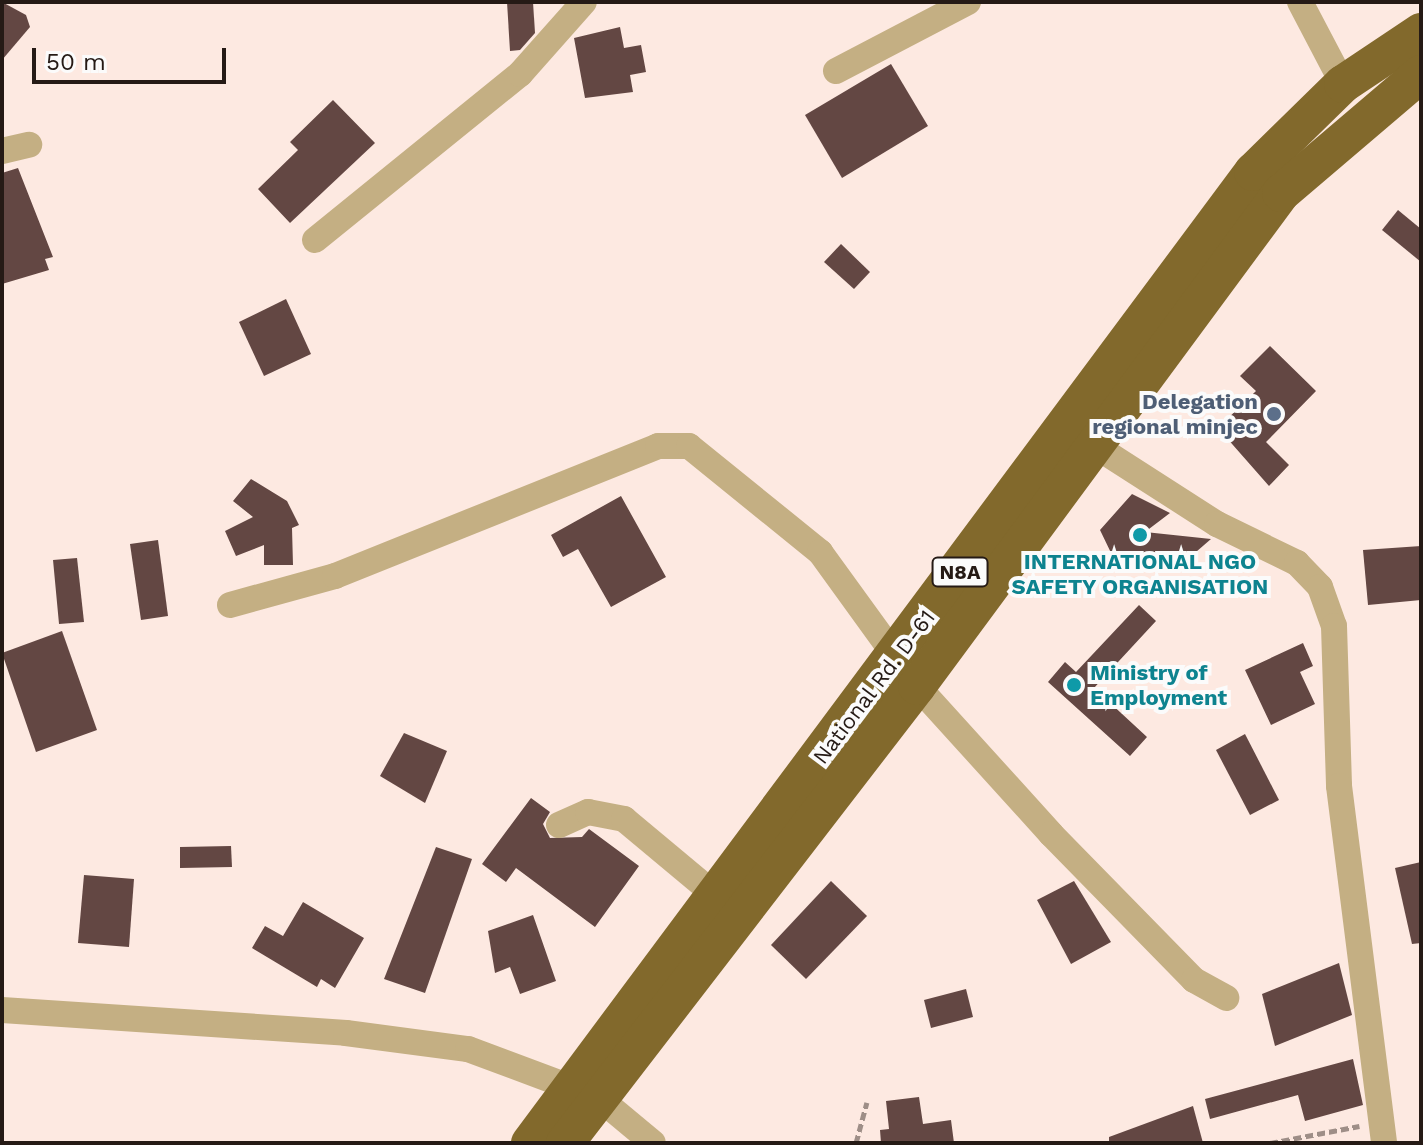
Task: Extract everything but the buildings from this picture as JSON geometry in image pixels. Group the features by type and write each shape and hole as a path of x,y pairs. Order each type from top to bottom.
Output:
{"highway":[{"name":"National Rd. D-61","path":"530,1143 585,1092 907,672 1253,172 1343,84 1421,32"},
{"name":"National Rd. D-61","path":"565,1143 585,1092 714,894 1097,447 1281,193 1421,74"}],"street":[{"path":"315,240 520,74 584,2"},
{"path":"836,71 968,2"},
{"path":"1300,2 1343,84"},
{"path":"2,151 29,145"},
{"path":"230,605 335,576 658,446 689,446 820,552 907,672 1159,945 1194,980 1226,998"},
{"path":"1097,447 1217,524 1297,563 1320,587 1334,626 1339,786 1384,1132"},
{"path":"559,825 588,812 624,819 714,894"},
{"path":"2,1010 361,1035 468,1049 585,1092 653,1143"}],"path":[{"path":"856,1143 867,1102"},
{"path":"1270,1143 1384,1132"}],"place":[{"name":"Delegation regional minjec","path":"1274,414"},
{"name":"INTERNATIONAL NGO SAFETY ORGANISATION","path":"1140,535"},
{"name":"Ministry of Employment","path":"1074,685"}]}
